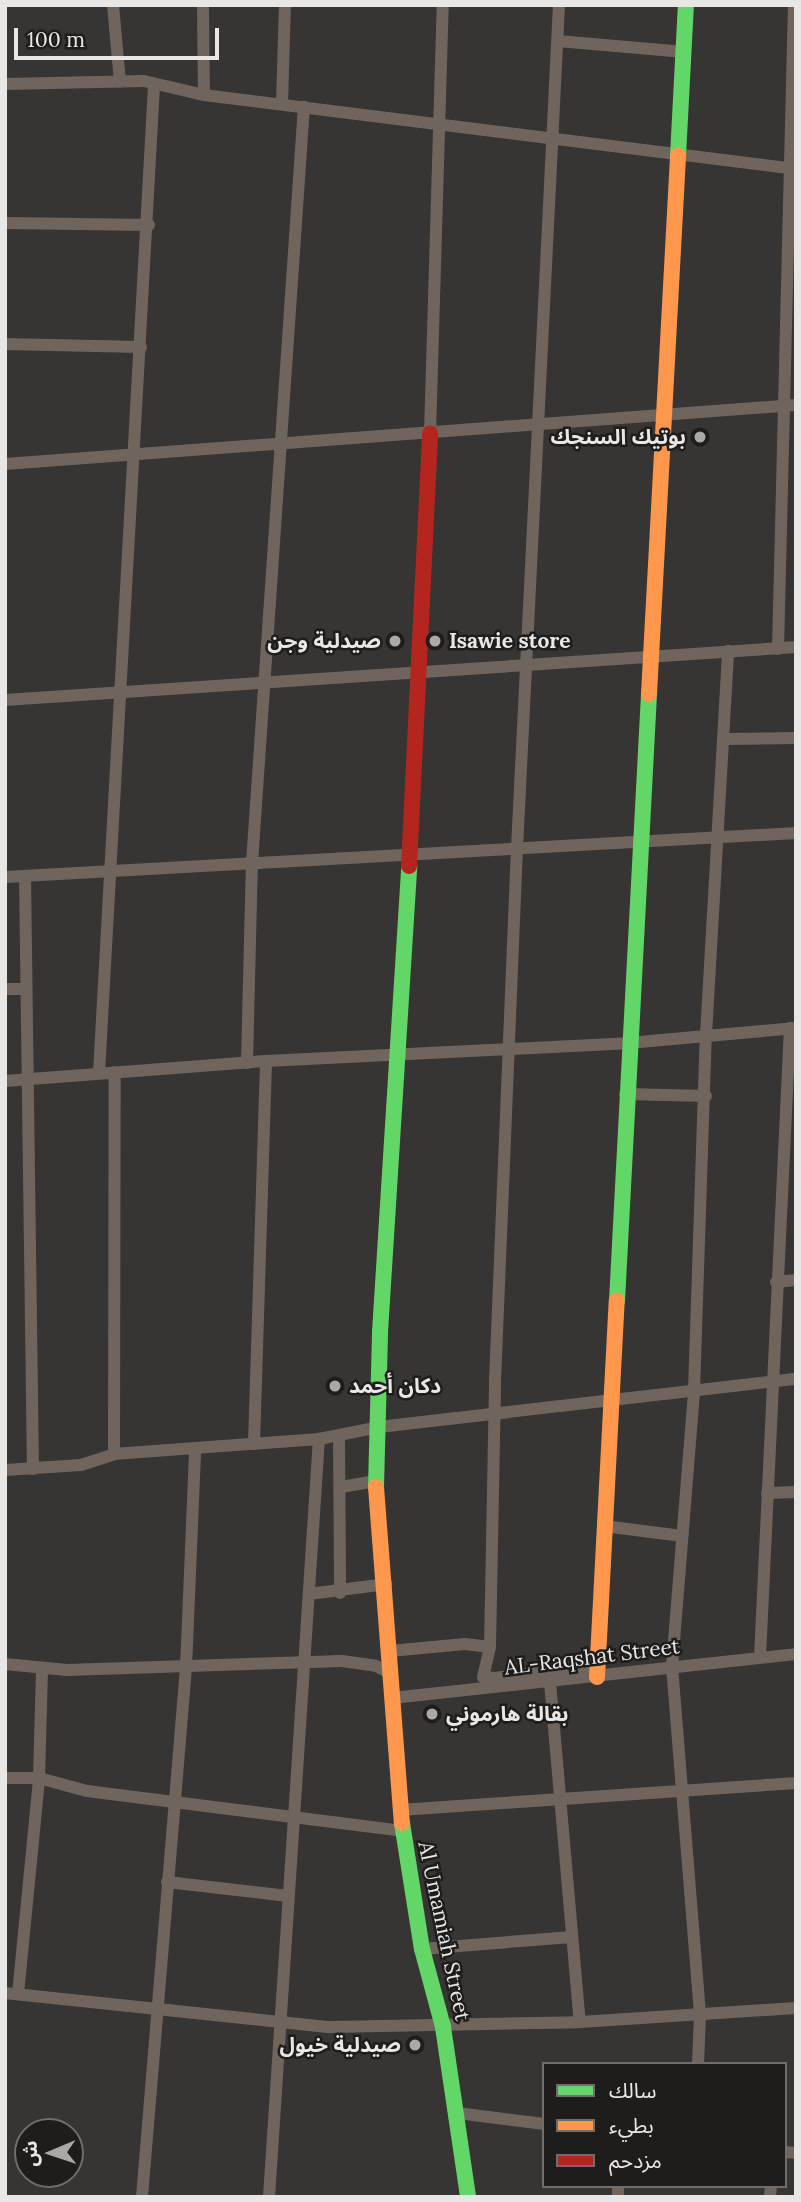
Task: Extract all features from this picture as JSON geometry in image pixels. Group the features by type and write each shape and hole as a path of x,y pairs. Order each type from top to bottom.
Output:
{"street":[{"path":"113,5 120,82"},
{"path":"203,5 204,95"},
{"path":"282,104 285,5"},
{"path":"430,434 443,5"},
{"path":"559,5 517,848 490,1647 483,1677 597,1671 625,1094 686,5"},
{"path":"778,649 781,406 794,168 794,5"},
{"path":"558,41 685,51"},
{"path":"5,84 144,81 155,88 204,95 794,168"},
{"path":"99,1073 123,688 155,88"},
{"path":"247,1063 252,863 268,679 280,444 304,107"},
{"path":"5,223 149,225"},
{"path":"5,344 141,347"},
{"path":"5,464 796,405"},
{"name":"Al Umamiah Street","path":"430,434 406,853 400,1054 380,1332 376,1481 386,1584 402,1831 422,1949 443,2027 468,2197"},
{"path":"5,699 123,688 796,647"},
{"path":"698,2062 700,2014 671,1666 694,1391 706,1035 720,838 728,650"},
{"path":"725,739 796,738"},
{"path":"5,877 406,853 640,844 796,833"},
{"path":"25,876 33,1469"},
{"path":"5,989 25,989"},
{"path":"5,1081 266,1061 628,1043 793,1028 789,1179 776,1282 760,1657"},
{"path":"254,1444 266,1061"},
{"path":"114,1454 115,1072"},
{"path":"625,1094 706,1096"},
{"path":"776,1282 796,1280"},
{"path":"5,1470 81,1465 114,1454 319,1439 379,1427 796,1379"},
{"path":"338,1436 341,1487 340,1593"},
{"path":"269,2197 319,1439"},
{"path":"142,2197 186,1668 195,1450"},
{"path":"341,1487 376,1481"},
{"path":"767,1493 796,1492"},
{"path":"604,1526 682,1536"},
{"path":"309,1594 340,1593 386,1584"},
{"path":"390,1651 490,1647"},
{"name":"AL-Raqshat Street","path":"392,1698 550,1682 597,1671 796,1654"},
{"path":"5,1664 42,1669 186,1668 360,1662 390,1673"},
{"path":"42,1669 39,1778 12,1994 281,2022 443,2027 580,2022 796,2008"},
{"path":"550,1682 580,2022"},
{"path":"5,1778 39,1778 87,1791 293,1820 402,1831"},
{"path":"400,1810 796,1783"},
{"path":"167,1882 288,1896"},
{"path":"422,1949 572,1937"},
{"path":"457,2113 542,2124"}],"traffic: fast":[{"path":"678,156 686,5"},
{"path":"617,1301 649,694"},
{"path":"376,1487 380,1332 409,866"},
{"path":"402,1823 422,1949 443,2027 468,2197"}],"traffic: slow":[{"path":"649,694 678,156"},
{"path":"597,1677 617,1301"},
{"path":"376,1487 402,1823"}],"traffic: jam":[{"path":"409,866 430,434"}],"place":[{"name":"بوتيك السنجك","path":"700,437"},
{"name":"صيدلية وجن","path":"395,641"},
{"name":"Isawie store","path":"435,641"},
{"name":"دكان أحمد","path":"335,1386"},
{"name":"بقالة هارموني","path":"432,1714"},
{"name":"صيدلية خيول","path":"415,2045"}]}
